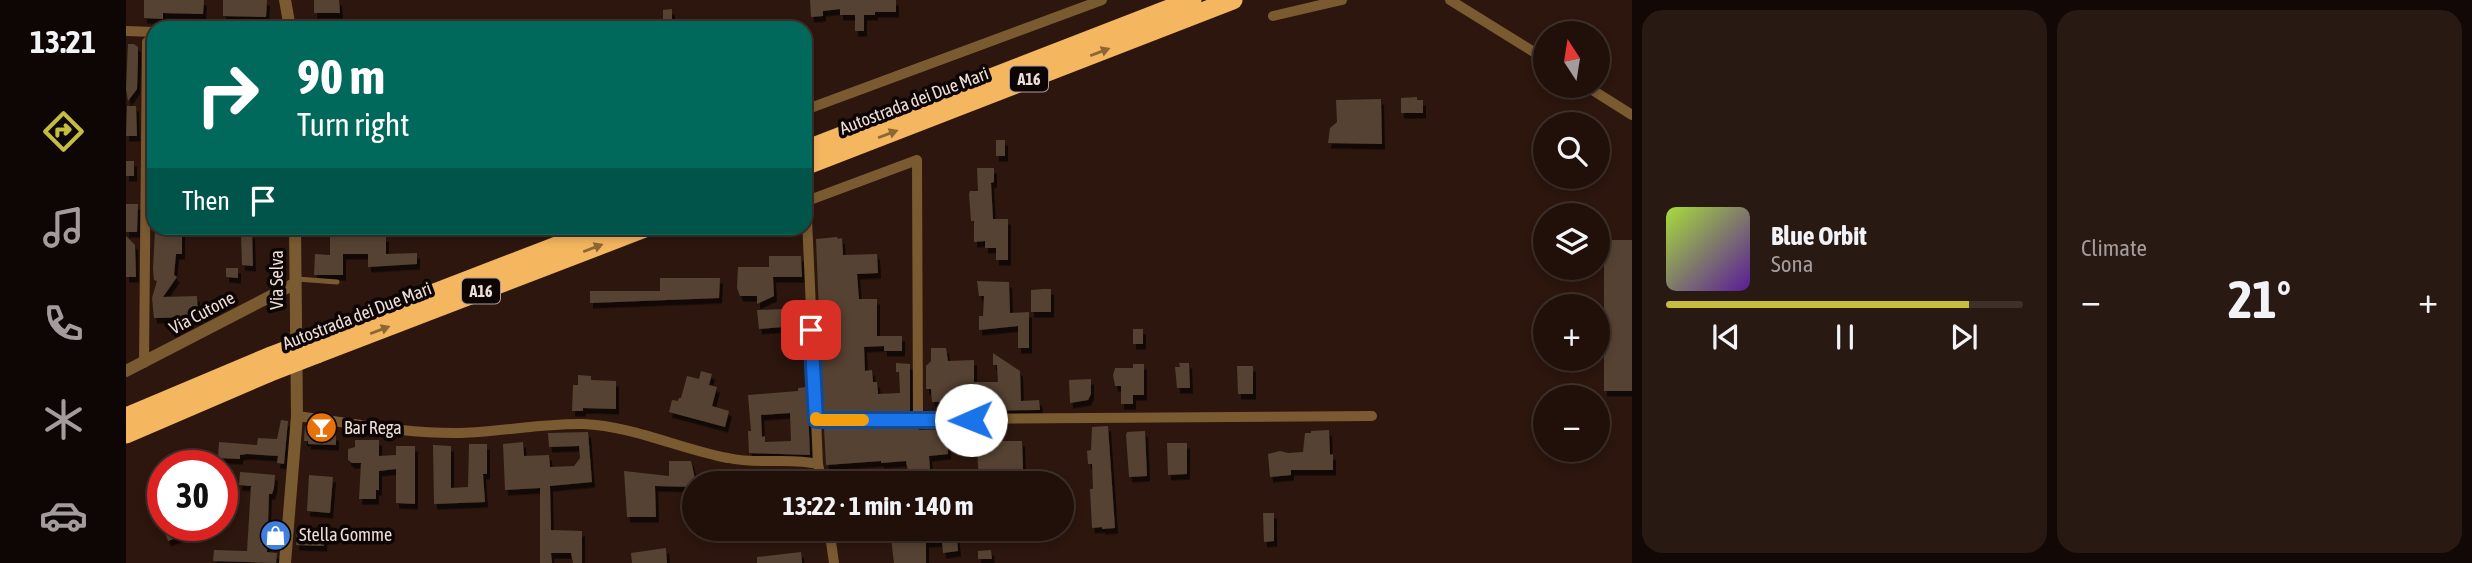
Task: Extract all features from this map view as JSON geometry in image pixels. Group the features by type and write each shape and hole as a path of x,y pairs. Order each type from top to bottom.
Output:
{"highway":[{"name":"Autostrada dei Due Mari","path":"817,150 1192,0"},
{"name":"Autostrada dei Due Mari","path":"817,150 1233,0"},
{"name":"Autostrada dei Due Mari","path":"126,417 316,347 586,235"},
{"name":"Autostrada dei Due Mari","path":"316,347 626,235"},
{"name":"Autostrada dei Due Mari","path":"126,435 270,365"}],"street":[{"path":"285,0 289,21"},
{"path":"812,106 1102,0"},
{"path":"1273,16 1342,0"},
{"path":"1450,0 1533,52"},
{"path":"126,32 147,36"},
{"path":"1605,98 1632,115"},
{"path":"812,199 917,160 918,421"},
{"path":"144,363 147,200"},
{"name":"Via Selva","path":"285,563 297,416 295,235"},
{"path":"808,235 819,471"},
{"name":"Via Cutone","path":"126,371 294,281"},
{"path":"297,416 398,429 458,433 585,424 615,428 728,458 752,462 793,461 818,464"},
{"path":"816,420 1372,416"},
{"path":"831,541 834,563"}],"lane":[{"path":"294,281 337,282"}],"building":[{"path":"144,0 204,0 203,14 163,13 163,19 144,18"},
{"path":"223,0 267,0 266,17 223,16"},
{"path":"314,0 339,0 340,13 314,13"},
{"path":"810,0 896,0 896,12 864,15 864,31 855,31 855,15 840,15 840,9 823,11 823,16 811,17"},
{"path":"672,9 672,21 663,21 663,10"},
{"path":"758,19 781,19 781,21"},
{"path":"128,44 138,47 138,58 137,89 128,101 126,89"},
{"path":"1417,97 1417,100 1423,100 1423,113 1401,113 1401,98"},
{"path":"1381,99 1382,144 1328,143 1330,128 1337,122 1336,100"},
{"path":"127,106 136,106 137,136 126,136"},
{"path":"996,140 1005,140 1005,156 996,156"},
{"path":"126,161 134,161 134,176 126,176"},
{"path":"977,168 994,168 994,182 991,183 993,219 1008,219 1008,260 996,260 996,248 985,248 985,241 974,242 974,221 971,221 969,194 970,191 978,191"},
{"path":"126,204 138,204 137,232 126,232"},
{"path":"155,235 182,235 182,254 176,254 174,275 177,277 163,297 197,296 198,317 154,318 152,298 157,281 154,280"},
{"path":"241,235 252,235 253,266 242,265"},
{"path":"126,236 135,245 136,277 126,277"},
{"path":"386,236 386,254 417,253 417,264 368,267 368,254 343,254 343,275 314,275 315,254 330,255 330,237"},
{"path":"842,238 843,255 877,254 878,273 857,274 859,299 877,299 877,336 902,336 902,351 884,351 884,346 864,347 865,371 872,370 878,394 900,393 896,363 910,364 910,411 824,412 821,359 822,354 825,354 824,313 819,313 816,239"},
{"path":"1610,240 1632,240 1632,391 1610,391 1610,385 1604,385 1604,371 1610,371 1610,294 1604,294 1604,280 1610,280"},
{"path":"769,256 801,256 802,277 773,277 774,296 757,304 757,296 740,296 737,288 738,267 769,267"},
{"path":"226,268 238,268 238,278 226,277"},
{"path":"660,278 720,278 719,298 590,303 590,291 660,291"},
{"path":"977,281 1009,282 1010,313 1029,312 1029,348 1018,348 1018,326 979,330 984,296 979,296"},
{"path":"1051,289 1051,312 1031,312 1031,290"},
{"path":"787,309 788,317 783,327 759,329 757,310"},
{"path":"1133,329 1143,329 1143,344 1133,344"},
{"path":"931,348 946,348 948,361 974,360 974,382 998,382 993,353 1020,371 1021,401 1039,400 1040,410 963,411 963,401 932,402 931,389 926,389 926,366 931,361"},
{"path":"1179,363 1189,363 1190,388 1177,388 1175,367 1180,367"},
{"path":"1133,364 1144,364 1144,395 1133,395 1133,404 1121,404 1121,386 1115,386 1113,375 1115,368 1133,368"},
{"path":"1237,366 1253,366 1253,394 1238,394"},
{"path":"701,371 712,374 709,385 717,387 712,406 729,411 725,427 669,412 672,400 678,401 681,398 687,376 699,379"},
{"path":"578,375 591,376 591,380 616,381 616,409 583,408 583,411 572,411 573,385 578,385"},
{"path":"1091,379 1091,394 1088,400 1070,403 1069,380"},
{"path":"807,387 810,455 749,453 748,431 751,431 748,395 798,391 798,388","holes":["790,413 791,441 765,442 765,436 762,437 761,415"]},
{"path":"281,420 288,421 284,464 277,463 278,456 247,454 240,455 238,459 238,450 218,450 219,442 257,445 258,438 277,439"},
{"path":"305,426 327,429 326,435 336,435 336,445 308,444 308,441 304,441"},
{"path":"1108,426 1115,528 1092,528 1092,464 1088,464 1087,451 1091,450 1092,427"},
{"path":"913,427 920,430 996,427 997,441 1022,441 1023,469 979,471 976,442 965,439 948,439 948,454 929,456 930,471 908,471 906,461 826,465 824,428"},
{"path":"1329,430 1333,470 1291,470 1291,475 1270,477 1268,454 1280,451 1303,452 1305,433"},
{"path":"1145,431 1147,476 1129,477 1127,432"},
{"path":"588,432 592,482 550,486 551,530 582,531 582,563 573,563 571,553 551,553 552,563 540,563 540,488 505,490 503,444 523,442 524,456 549,455 550,467 574,466 580,458 579,446 549,447 548,433"},
{"path":"355,440 379,440 379,456 396,455 396,446 415,446 415,504 396,503 396,469 379,471 376,499 359,499 361,463 348,460 348,449 355,447"},
{"path":"1167,443 1187,443 1187,474 1168,475"},
{"path":"469,444 487,444 487,474 483,474 485,502 434,504 433,445 451,446 451,488 468,487"},
{"path":"669,461 691,461 693,471 682,471 682,487 655,486 656,517 627,517 624,471 669,476"},
{"path":"240,472 275,475 274,488 272,494 269,494 267,552 277,553 276,563 213,561 214,550 247,551 251,486 239,485"},
{"path":"309,475 333,477 330,513 307,511"},
{"path":"1263,513 1274,513 1274,541 1264,542"},
{"path":"297,528 325,529 324,546 296,545"},
{"path":"891,541 942,541 926,542 926,563 894,563"},
{"path":"942,541 957,541 958,551 943,553"},
{"path":"666,548 667,563 632,563 631,553"},
{"path":"991,550 992,559 978,559 978,551"},
{"path":"801,552 802,563 757,563 757,557"}],"slow traffic":[{"path":"816,418 863,420"}],"place":[{"name":"Bar Rega","path":"321,428"},
{"name":"Stella Gomme","path":"276,535"}],"route":[{"path":"811,330 816,420 971,420"}]}
